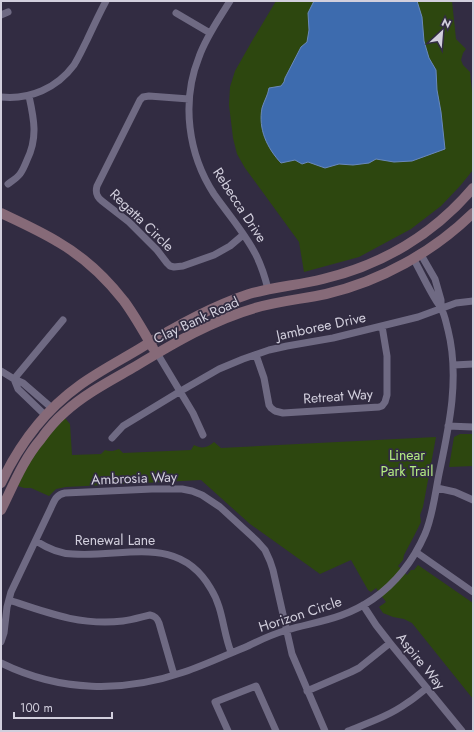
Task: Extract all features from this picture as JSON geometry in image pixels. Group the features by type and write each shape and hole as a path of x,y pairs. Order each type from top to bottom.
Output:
{"street":[{"path":"1,97 29,96 51,86 64,76 74,64 106,1"},
{"name":"Rebecca Drive","path":"230,1 210,33 198,57 189,99 190,125 199,164 205,178 214,194 256,254 268,289"},
{"path":"176,13 210,33"},
{"path":"8,184 19,175 24,168 33,146 35,134 34,120 29,96"},
{"name":"Regatta Circle","path":"189,99 148,96 143,97 140,100 97,186 97,194 99,198 129,222 157,250 170,266 183,266 214,255 230,246 243,235"},
{"name":"Clay Bank Road","path":"1,483 21,447 46,416 68,395 89,379 199,314 224,303 268,289 323,279 359,268 399,250 424,234 447,216 473,188"},
{"path":"1,213 59,242 84,261 106,281 124,302 157,353 179,392 193,413 203,435"},
{"name":"Clay Bank Road","path":"1,510 22,466 31,451 65,412 84,398 182,338 229,317 271,303 326,294 389,272 417,256 457,228 473,213"},
{"name":"Horizon Circle","path":"1,664 52,682 95,687 132,685 161,679 186,671 278,633 333,619 349,612 364,605 380,593 403,571 416,552 426,532 429,522 437,488 453,392 454,365 448,331 441,308 436,302 417,256"},
{"name":"Jamboree Drive","path":"112,438 123,426 219,369 256,355 287,346 333,338 418,317 456,303 473,301"},
{"path":"14,379 63,320"},
{"name":"Retreat Way","path":"256,355 264,378 269,404 275,412 283,413 379,407 385,402 387,395 387,356 382,326"},
{"path":"454,365 473,364"},
{"path":"1,371 23,383 53,409"},
{"path":"14,379 18,389 46,416"},
{"path":"448,426 473,427"},
{"name":"Ambrosia Way","path":"1,642 4,633 9,600 15,583 55,498 62,494 176,488 188,490 207,498 220,507 265,550 272,565 292,654 324,731"},
{"path":"437,488 455,492 473,500"},
{"name":"Renewal Lane","path":"36,541 57,551 71,554 151,551 169,554 184,561 192,566 203,577 215,595 227,643 231,652"},
{"path":"416,552 473,592"},
{"path":"9,600 67,618 91,622 120,622 154,615 158,619 174,675"},
{"name":"Aspire Way","path":"364,605 376,625 460,730"},
{"path":"307,691 351,672 366,663 390,643"},
{"path":"228,731 215,702 256,686 276,731"},
{"path":"348,731 398,709 426,688"}],"green space":[{"path":"276,1 452,1 456,39 466,49 461,60 463,65 470,72 473,101 473,170 441,206 411,229 359,257 304,272 299,242 245,168 237,154 233,138 229,105 230,87 235,71"},
{"path":"65,418 70,424 72,455 101,454 105,450 112,451 119,449 123,453 191,450 194,445 204,447 209,446 214,442 221,448 436,437 423,507 420,515 421,522 404,555 403,560 398,566 407,575 418,565 473,603 473,699 412,623 383,613 379,607 386,602 376,588 371,592 368,590 351,560 320,574 250,524 201,480 66,487 56,489 49,496 31,488 18,486 36,453"},
{"name":"Linear Park Trail","path":"460,434 473,434 473,466 449,467 454,437"}],"water":[{"path":"314,1 417,1 422,17 424,41 429,58 436,70 437,90 445,149 412,161 394,162 376,159 369,163 353,165 339,164 325,168 308,162 302,164 295,160 281,163 268,145 265,138 261,123 262,108 269,88 281,86 301,47 307,42 309,30 308,13"}]}
